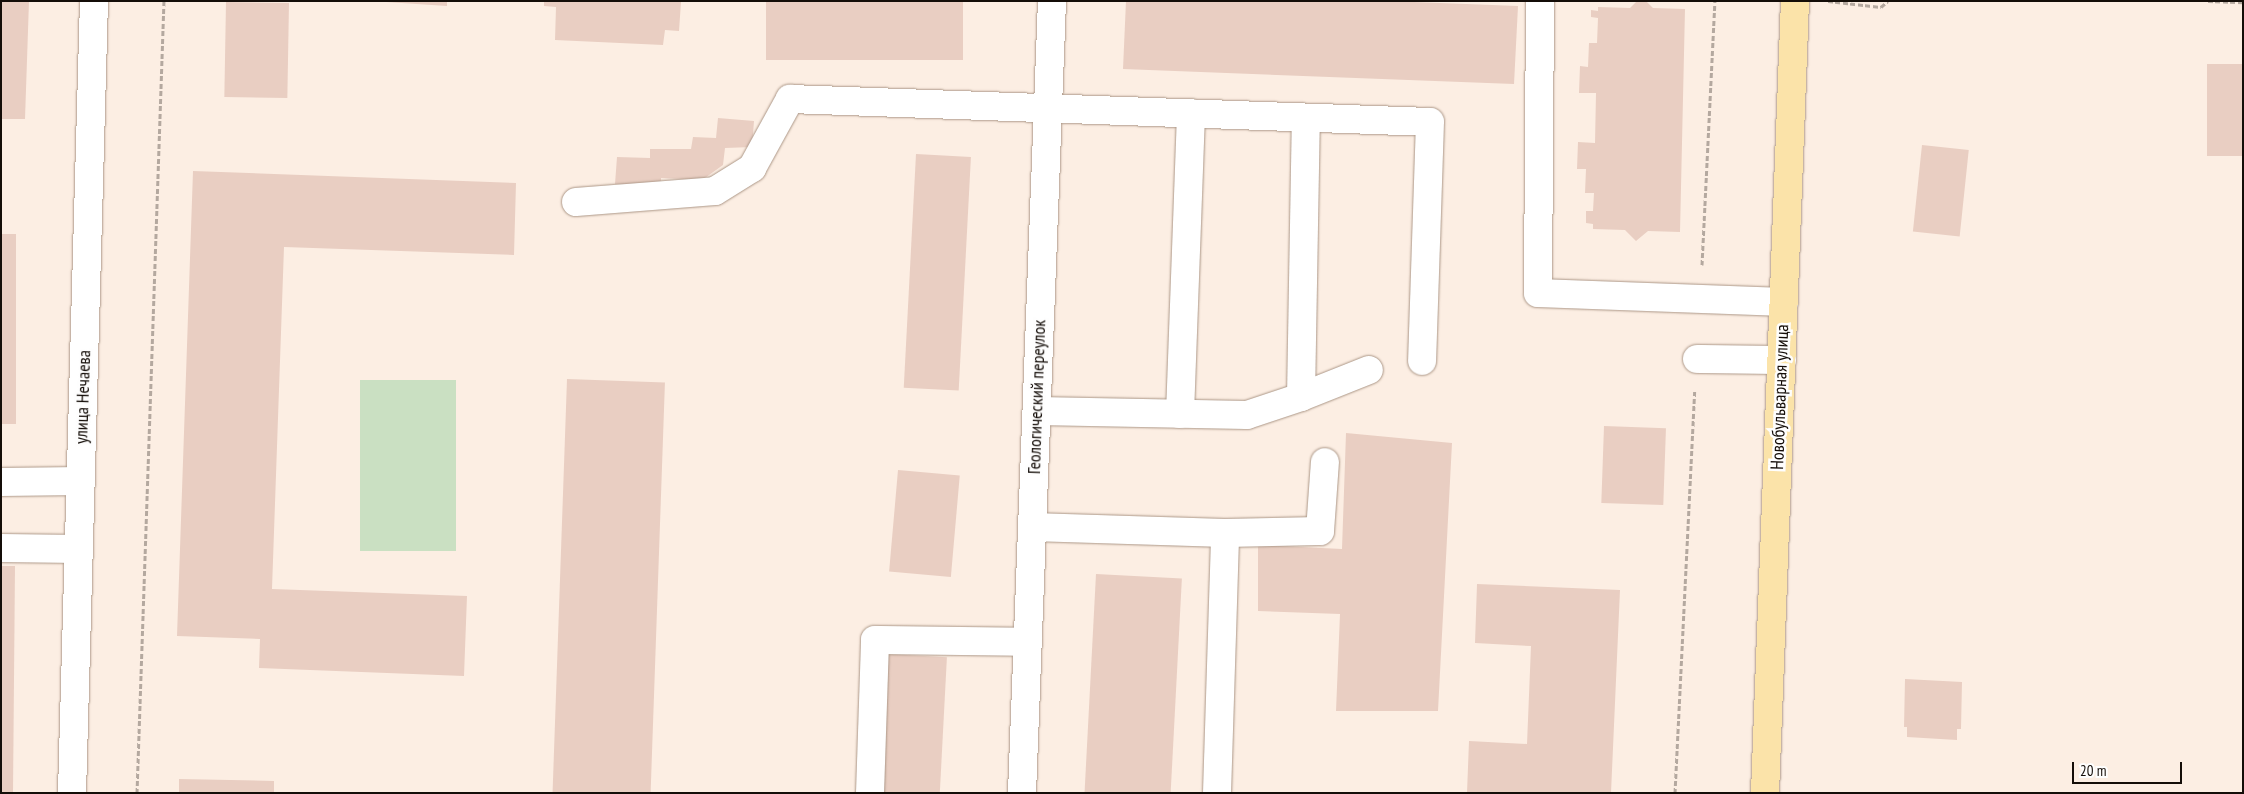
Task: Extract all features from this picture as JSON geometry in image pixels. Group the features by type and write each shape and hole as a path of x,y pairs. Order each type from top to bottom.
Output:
{"main road":[{"name":"Новобульварная улица","path":"1765,793 1795,1"}],"street":[{"name":"улица Нечаева","path":"72,793 94,1"},
{"name":"Геологический переулок","path":"1022,793 1052,1"},
{"path":"1540,1 1538,293 1784,302"},
{"path":"576,202 715,191 752,168 790,99 1430,122 1422,361"},
{"path":"1180,414 1191,113"},
{"path":"1301,397 1306,118"},
{"path":"1697,359 1782,360"},
{"path":"1037,411 1247,415 1301,397 1369,370"},
{"path":"1032,527 1225,533 1320,531 1325,462"},
{"path":"1,482 81,481"},
{"path":"1218,793 1225,533"},
{"path":"1,548 79,550"},
{"path":"870,793 875,640 1028,642"}],"path":[{"path":"137,793 164,1"},
{"path":"1700,299 1715,1"},
{"path":"1827,1 1881,7 1888,1"},
{"path":"2208,1 2243,2"},
{"path":"1675,793 1697,359"}],"green space":[{"path":"360,380 456,380 456,551 360,551"}],"building":[{"path":"1,1 29,1 25,119 1,119"},
{"path":"371,1 447,1 447,6"},
{"path":"544,1 681,2 679,31 665,30 663,45 555,40 556,7 544,6"},
{"path":"766,1 963,1 963,60 766,60"},
{"path":"1126,1 1388,1 1518,6 1514,84 1123,69"},
{"path":"1637,1 1646,1 1653,8 1685,9 1680,232 1648,231 1636,241 1625,230 1593,229 1593,224 1586,223 1586,211 1593,211 1594,193 1585,193 1586,169 1577,169 1578,142 1595,143 1596,93 1579,93 1580,66 1588,67 1589,43 1597,43 1598,18 1591,17 1591,10 1598,11 1598,7 1630,8"},
{"path":"226,2 289,3 287,98 224,97"},
{"path":"2207,64 2243,64 2243,156 2207,156"},
{"path":"718,118 754,121 752,147 725,148 723,165 702,180 661,178 661,184 615,184 617,157 650,158 650,149 691,149 693,137 716,138"},
{"path":"1922,145 1969,150 1960,236 1913,232"},
{"path":"916,154 971,157 959,391 904,388"},
{"path":"193,171 516,183 514,255 284,247 272,589 467,596 464,676 259,668 260,639 177,636"},
{"path":"1,234 16,234 16,424 1,424"},
{"path":"567,379 665,382 651,793 553,793"},
{"path":"1604,426 1666,428 1663,505 1601,503"},
{"path":"1346,433 1452,443 1438,711 1336,711 1340,614 1258,611 1258,545 1342,549"},
{"path":"898,470 960,475 951,577 889,572"},
{"path":"1,566 15,566 13,793 1,793"},
{"path":"1096,574 1182,579 1171,793 1085,793"},
{"path":"1477,584 1620,590 1611,793 1467,793 1469,741 1527,744 1531,646 1475,643"},
{"path":"887,654 947,657 940,793 880,793"},
{"path":"1905,679 1962,682 1961,729 1957,729 1957,740 1907,737 1907,727 1904,727"},
{"path":"179,779 274,781 274,793 179,793"}]}
